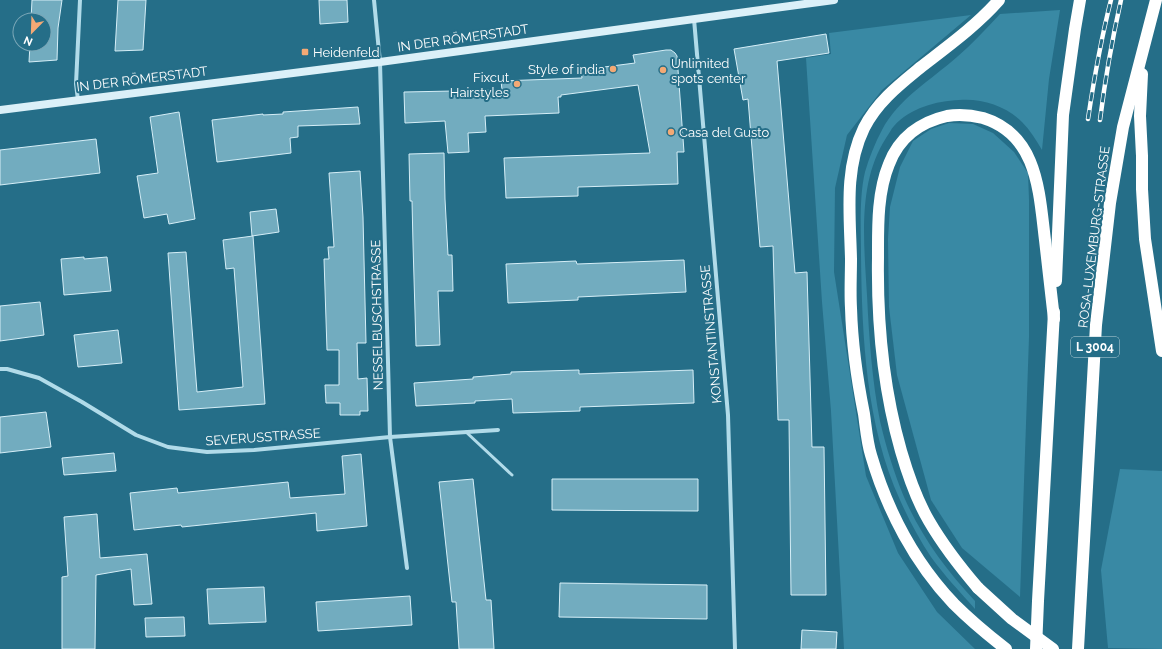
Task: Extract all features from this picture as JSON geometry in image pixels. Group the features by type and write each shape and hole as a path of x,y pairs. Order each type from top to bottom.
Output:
{"highway":[{"path":"998,0 963,34 896,87 885,98 865,126 853,157 850,175 851,309 857,379 871,454 883,491 899,526 915,553 944,592 977,626 1006,649"},
{"name":"L 3004","path":"1036,649 1054,319 1063,115 1074,29 1080,0"},
{"name":"ROSA-LUXEMBURG-STRASSE","path":"1078,649 1096,325 1110,203 1123,127 1156,0"},
{"path":"1143,48 1140,116 1142,189 1145,232 1162,351"},
{"path":"1053,649 1012,619 978,588 939,538 928,519 910,480 889,403 879,323 877,276 880,202 888,165 903,141 913,131 926,122 937,118 951,115 962,115 976,116 990,121 1004,128 1016,138 1032,164 1039,188 1054,319"}],"street":[{"path":"78,100 76,84 80,0"},
{"name":"NESSELBUSCHSTRASSE","path":"374,0 380,62 390,437 407,568"},
{"name":"IN DER RÖMERSTADT","path":"0,110 380,62 834,0"},
{"name":"KONSTANTINSTRASSE","path":"694,19 728,415 735,649"},
{"name":"SEVERUSSTRASSE","path":"0,368 39,378 136,435 168,447 207,452 254,450 390,437 498,430"}],"lane":[{"path":"466,432 512,475"}],"shaded area":[{"path":"1060,10 1049,79 1042,150 1022,122 1016,116 1001,107 976,100 950,101 933,104 908,114 892,129 877,156 870,174 866,194 864,234 870,343 880,421 900,488 918,525 944,565 975,601 975,609 936,564 918,536 900,500 880,442 868,381 865,349 861,225 863,182 868,161 877,140 889,119 897,109 916,90 963,52 1000,14"},
{"path":"971,15 882,90 847,135 835,188 834,272 866,476 898,553 937,612 975,649 844,649 831,411 822,302 806,58 831,54 829,33"},
{"path":"949,123 973,124 993,133 1014,152 1028,173 1029,337 1020,597 962,548 931,500 897,375 889,307 888,239 890,207 900,167 913,141 931,129"},
{"path":"1120,469 1162,471 1162,649 1108,648 1101,570"}],"building":[{"path":"32,0 62,0 58,28 57,60 29,62 30,52 52,52 52,12 31,12"},
{"path":"118,0 146,0 143,50 115,51"},
{"path":"319,0 347,0 348,22 320,24"},
{"path":"826,34 829,53 777,61 795,273 807,272 812,447 824,447 826,595 791,595 789,420 778,420 773,246 760,247 748,99 743,100 734,49"},
{"path":"671,50 677,56 684,152 677,152 678,184 578,187 578,196 506,198 504,158 650,153 638,85 561,95 561,97 558,97 559,113 485,116 486,132 468,133 469,152 448,153 445,121 405,123 404,92 502,90 501,81 582,78 581,70 635,63 633,55"},
{"path":"358,107 360,124 298,126 298,137 290,138 291,153 217,162 212,120 263,114 283,114 283,112"},
{"path":"179,112 195,219 169,224 167,214 144,218 137,176 158,173 150,117"},
{"path":"96,139 100,173 0,185 0,150"},
{"path":"444,153 448,255 452,255 453,291 438,291 440,345 416,346 412,201 410,201 409,154"},
{"path":"360,171 363,217 366,343 357,343 358,379 367,378 368,411 360,411 360,415 340,415 340,403 326,403 325,385 339,385 339,350 327,350 324,259 329,259 328,247 334,247 329,173"},
{"path":"276,209 279,232 252,236 250,212"},
{"path":"253,236 265,404 179,410 168,253 186,252 197,392 243,387 234,268 226,269 223,240"},
{"path":"84,257 84,259 107,257 111,291 64,295 61,259"},
{"path":"684,260 686,292 578,297 578,300 508,303 506,264 576,261 577,264"},
{"path":"40,302 44,335 0,341 0,306"},
{"path":"118,330 122,363 78,367 74,335"},
{"path":"579,370 579,374 693,370 694,403 580,407 580,411 513,413 512,399 475,401 475,403 416,406 414,383 473,379 473,377 511,374 511,372"},
{"path":"46,412 51,447 0,453 0,417"},
{"path":"114,453 116,471 64,475 62,458"},
{"path":"361,454 367,526 317,531 316,513 182,527 181,525 134,530 130,493 177,488 178,493 288,482 290,498 345,494 342,456"},
{"path":"473,479 486,600 491,600 494,649 459,649 456,602 452,602 439,482"},
{"path":"552,479 698,479 698,511 552,510"},
{"path":"97,514 100,558 147,554 152,604 134,605 131,569 96,575 95,649 62,649 62,577 68,576 64,517"},
{"path":"560,583 707,585 707,619 559,617"},
{"path":"264,587 266,622 209,624 207,589"},
{"path":"410,596 412,625 318,631 316,602"},
{"path":"184,617 185,636 146,637 145,618"},
{"path":"802,630 837,632 836,649 801,649"}],"railway":[{"path":"1088,119 1098,59 1111,0"},
{"path":"1100,120 1109,60 1121,0"}],"place":[{"name":"Heidenfeld","path":"305,52"},
{"name":"Style of india","path":"613,69"},
{"name":"Unlimited spots center","path":"663,70"},
{"name":"Fixcut Hairstyles","path":"517,84"},
{"name":"Casa del Gusto","path":"671,132"}]}
